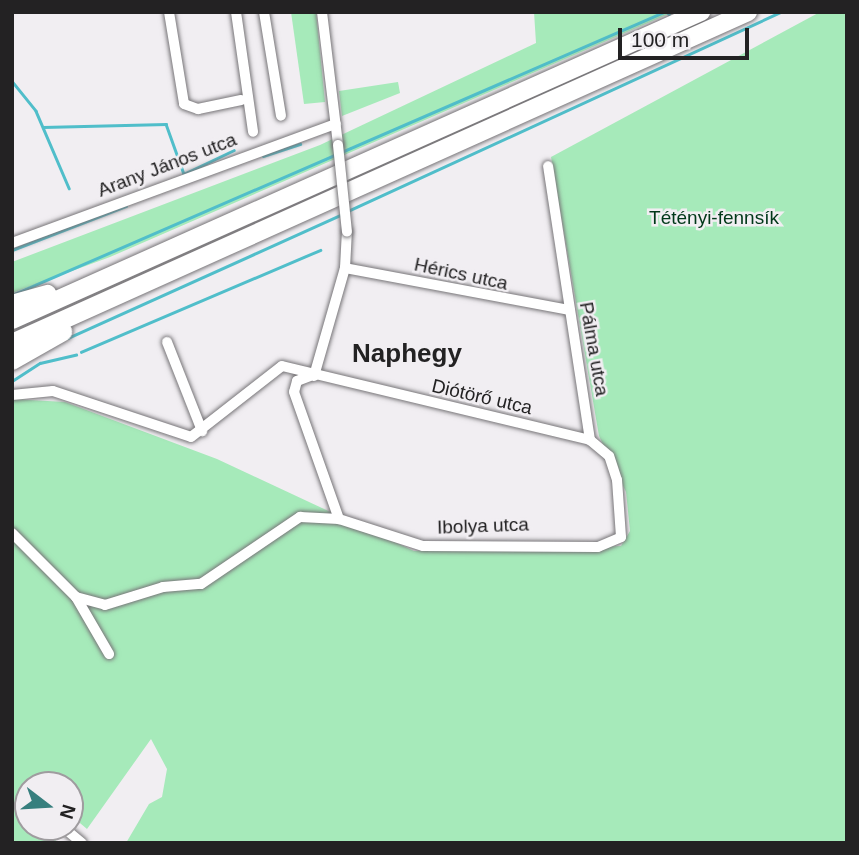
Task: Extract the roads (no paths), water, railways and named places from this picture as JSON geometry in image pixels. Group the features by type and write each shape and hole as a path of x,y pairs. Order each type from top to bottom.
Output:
{"highway":[{"path":"12,320 701,12"},
{"path":"12,343 748,12"},
{"path":"12,304 112,275"},
{"path":"12,361 111,311 144,285"}],"street":[{"path":"169,12 184,104 198,108 241,100"},
{"path":"236,12 253,132"},
{"path":"264,12 281,116"},
{"path":"294,392 297,381 314,376 345,268 347,232 322,12"},
{"name":"Arany János utca","path":"12,243 335,124"},
{"name":"Pálma utca","path":"548,166 590,439 609,456 624,527"},
{"name":"Hérics utca","path":"345,268 558,313 569,310"},
{"path":"167,342 202,431"},
{"path":"12,395 31,389 66,395 186,437 202,431 254,383 286,367 339,519 300,517 201,584 163,587 119,603 76,597"},
{"name":"Diótörő utca","path":"286,367 314,376 590,439"},
{"name":"Ibolya utca","path":"339,519 423,546 609,546 624,527"},
{"path":"12,533 76,597 109,654"}],"waterway":[{"path":"12,295 664,12"},
{"path":"348,211 781,12"},
{"path":"12,81 36,111 69,188"},
{"path":"43,127 166,124 184,174 234,150"},
{"path":"263,156 300,144"},
{"path":"12,250 126,206"},
{"path":"68,338 342,214"},
{"path":"81,352 320,250"},
{"path":"12,381 40,363 76,355"}],"district":[{"name":"Naphegy","path":"407,354"}],"park label":[{"name":"Tétényi-fennsík","path":"714,218"}]}
